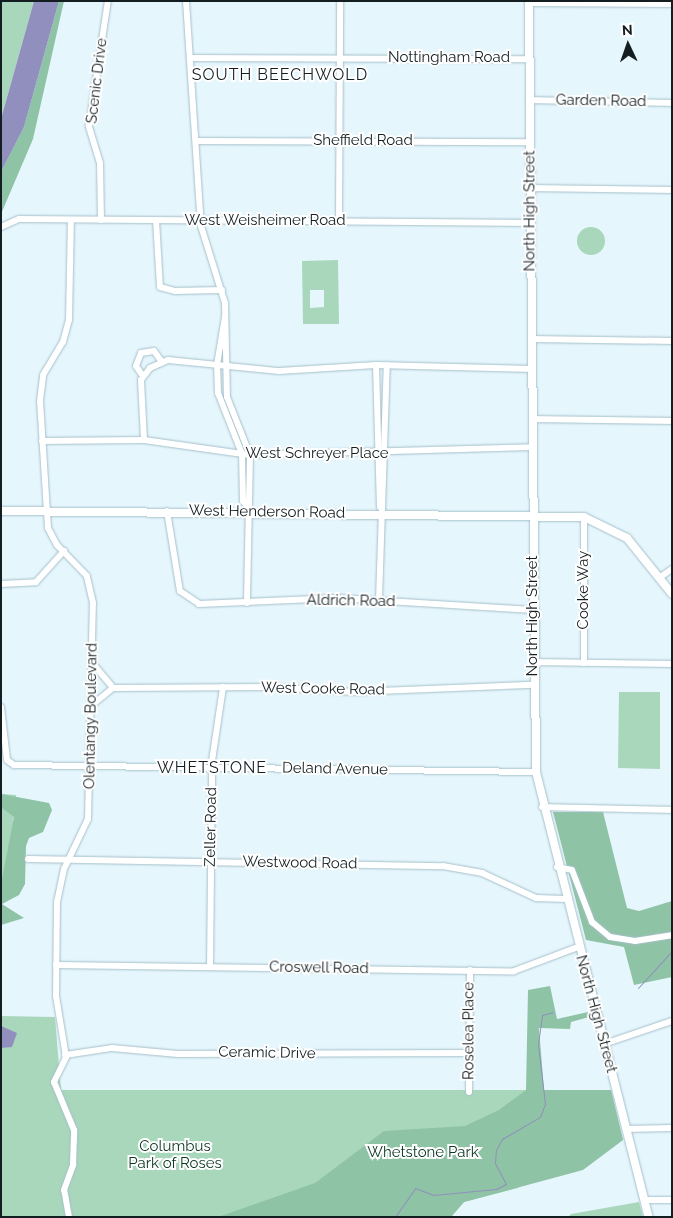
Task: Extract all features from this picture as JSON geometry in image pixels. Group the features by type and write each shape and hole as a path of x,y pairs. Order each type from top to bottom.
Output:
{"main road":[{"name":"North High Street","path":"529,2 533,685 536,772 542,807 557,867 649,1217"},
{"name":"West Henderson Road","path":"1,511 380,510 584,517 621,532 672,594"}],"street":[{"name":"Scenic Drive","path":"101,220 100,163 90,126 108,1"},
{"path":"186,1 201,221 206,247 222,290 225,316 220,365 222,408 242,454 243,501 248,509"},
{"path":"340,1 340,222"},
{"path":"529,2 672,4"},
{"name":"Nottingham Road","path":"190,58 529,59"},
{"name":"Garden Road","path":"530,100 672,102"},
{"name":"Sheffield Road","path":"196,141 530,142"},
{"path":"530,188 672,190"},
{"name":"West Weisheimer Road","path":"1,227 13,220 530,223"},
{"name":"Olentangy Boulevard","path":"69,1217 64,1190 73,1165 74,1130 54,1082 65,1055 56,965 57,902 70,859 88,819 92,661 90,585 79,564 64,551 50,534 46,511 42,441 43,375 63,342 69,320 71,220"},
{"path":"156,220 158,281 163,289 222,290"},
{"path":"531,339 672,341"},
{"path":"143,376 136,369 137,358 151,351 162,362"},
{"path":"144,440 139,395 143,376 150,368 162,362 220,365 279,372 376,364 532,369"},
{"path":"376,364 380,510 379,600"},
{"path":"220,365 227,396 250,455 251,501 248,509 247,603"},
{"path":"380,510 385,455 387,365"},
{"path":"532,419 672,421"},
{"name":"West Schreyer Place","path":"42,441 144,440 250,455 385,455 532,447"},
{"name":"Aldrich Road","path":"167,511 178,584 182,594 199,604 379,600 533,610"},
{"name":"Cooke Way","path":"584,517 584,663"},
{"path":"1,584 36,582 64,551"},
{"path":"659,578 672,569"},
{"path":"92,661 103,682 113,688"},
{"path":"533,662 672,664"},
{"name":"West Cooke Road","path":"113,688 223,687 355,692 533,685"},
{"name":"Zeller Road","path":"210,967 212,768 215,719 223,687"},
{"path":"91,707 99,695 113,688"},
{"name":"Deland Avenue","path":"1,707 7,760 14,765 536,772"},
{"path":"542,807 672,810"},
{"name":"Westwood Road","path":"28,859 443,866 482,873 536,898 566,899"},
{"path":"557,867 571,868 592,922 610,937 635,941 672,935"},
{"name":"Croswell Road","path":"56,965 523,970 578,947"},
{"name":"Roselea Place","path":"469,1092 470,970"},
{"path":"604,1044 672,1020"},
{"name":"Ceramic Drive","path":"65,1055 107,1048 178,1054 469,1053"},
{"path":"626,1128 672,1128"},
{"path":"645,1200 672,1200"}],"green space":[{"path":"1,1 34,1 1,119"},
{"path":"59,1 64,1 33,139 1,214 1,172 24,127"},
{"path":"591,227 601,231 605,241 601,251 591,255 581,251 577,241 581,231"},
{"path":"338,260 339,324 303,324 302,261","holes":["310,290 324,290 324,307 310,308"]},
{"path":"619,692 660,692 660,769 618,768"},
{"path":"1,794 16,795 10,853 1,884"},
{"path":"1,794 49,803 52,810 43,832 29,838 26,846 25,884 19,895 2,904 24,918 1,925 1,884 14,817 1,807"},
{"path":"553,812 603,812 627,908 639,911 672,901 672,977 634,985 624,947 586,940"},
{"path":"550,986 557,1019 588,1012 589,1017 571,1022 570,1029 539,1028 544,1090 611,1090 623,1140 583,1170 464,1202 451,1217 218,1217 315,1183 384,1131 465,1126 499,1110 526,1090 528,990"},
{"name":"Whetstone Park","path":"1,1016 55,1017 61,1090 611,1090 623,1140 552,1142 518,1188 464,1202 451,1217 1,1217"},
{"path":"639,1202 643,1217 568,1217 571,1214"}],"water":[{"path":"34,1 59,1 24,127 1,172 1,119"},
{"path":"1,1026 17,1033 12,1047 1,1048"}],"waterway":[{"path":"638,988 672,951"},
{"path":"395,1217 415,1188 433,1195 496,1189 506,1184 495,1163 496,1150 502,1139 540,1117 545,1104 538,1044 542,1015 553,1012"}],"district":[{"name":"SOUTH BEECHWOLD","path":"280,75"},
{"name":"WHETSTONE","path":"212,768"}],"park label":[{"name":"Columbus Park of Roses","path":"175,1154"}]}
